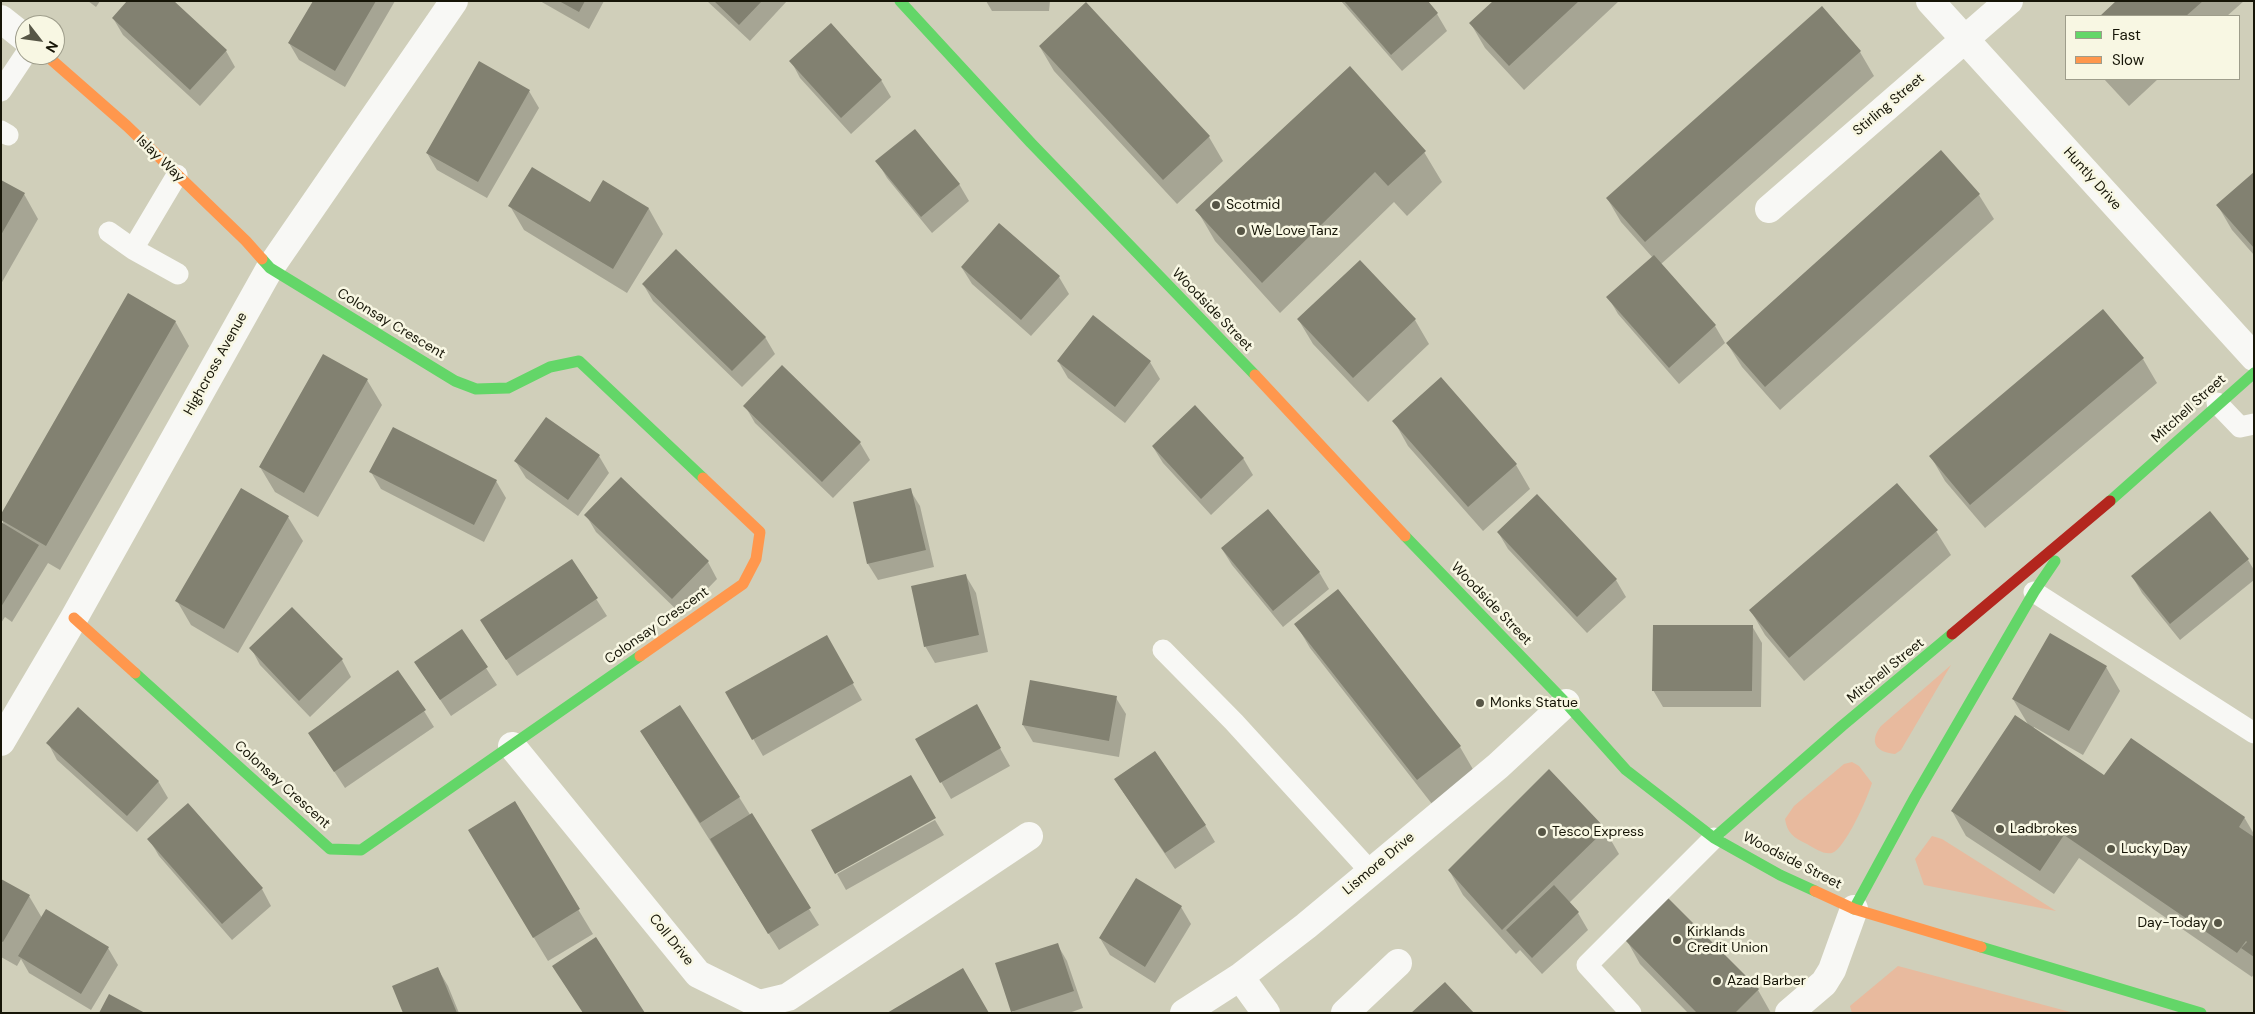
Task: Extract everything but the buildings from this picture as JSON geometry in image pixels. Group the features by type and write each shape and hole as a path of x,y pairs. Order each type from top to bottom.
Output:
{"street":[{"name":"Highcross Avenue","path":"1,742 74,618 270,268 454,1"},
{"name":"Woodside Street","path":"900,1 1031,143 1566,703 1626,770 1714,838 1780,874 1854,909 2200,1013"},
{"name":"Huntly Drive","path":"1930,1 2254,357"},
{"name":"Stirling Street","path":"1769,209 2009,1"},
{"path":"1,18 15,30"},
{"name":"Islay Way","path":"57,65 127,126 246,241 270,268"},
{"name":"Colonsay Crescent","path":"74,618 330,849 361,850 743,584 756,559 760,532 579,361 550,367 508,388 476,389 455,381 270,268"},
{"name":"Mitchell Street","path":"1714,838 1842,726 2078,529 2254,372"},
{"name":"Mitchell Street","path":"1854,909 1915,797 2034,592 2078,529"},
{"name":"Lismore Drive","path":"1184,1013 1240,977 1306,926 1498,766 1566,703"},
{"name":"Coll Drive","path":"512,746 698,974 760,1004 788,997 1029,836"},
{"path":"1790,1013 1824,983 1832,970 1854,909"},
{"path":"1345,1013 1398,963"},
{"path":"1240,977 1266,1013"}],"lane":[{"path":"1,91 18,65"},
{"path":"134,249 177,175"},
{"path":"109,232 134,249 178,274"},
{"path":"2217,403 2240,427 2254,424"},
{"path":"2034,592 2254,733"},
{"path":"1164,650 1234,722 1370,871"},
{"path":"1631,1013 1587,965 1714,838"}],"shaded area":[{"path":"1951,665 1901,750 1895,754 1888,753 1879,748 1876,745 1875,736 1881,726"},
{"path":"1852,762 1859,766 1872,783 1861,810 1843,842 1832,853 1822,852 1795,837 1787,828 1785,819 1794,806 1844,764"},
{"path":"1932,836 1942,839 2056,911 1924,885 1915,859"},
{"path":"1898,966 2074,1013 1852,1013 1850,1006"}],"traffic: fast":[{"path":"900,1 1031,143 1255,375"},
{"path":"262,259 270,268 455,381 476,389 508,388 550,367 579,361 703,478"},
{"path":"2110,501 2254,373"},
{"path":"1405,536 1566,703 1626,770 1714,838 1780,875 1815,891"},
{"path":"1854,909 1915,797 2034,592 2055,561"},
{"path":"1714,838 1842,726 1952,634"},
{"path":"135,673 330,849 361,850 640,656"},
{"path":"1981,947 2201,1013"}],"traffic: slow":[{"path":"57,65 127,126 246,241 262,259"},
{"path":"1255,375 1405,536"},
{"path":"640,656 743,584 756,559 760,532 703,478"},
{"path":"74,618 135,673"},
{"path":"1815,891 1854,909 1981,947"}],"traffic: jam":[{"path":"1952,634 2110,501"}],"place":[{"name":"Scotmid","path":"1216,205"},
{"name":"We Love Tanz","path":"1241,231"},
{"name":"Monks Statue","path":"1480,703"},
{"name":"Ladbrokes","path":"2000,829"},
{"name":"Tesco Express","path":"1542,832"},
{"name":"Lucky Day","path":"2111,849"},
{"name":"Day-Today","path":"2218,923"},
{"name":"Kirklands Credit Union","path":"1677,940"},
{"name":"Azad Barber","path":"1717,981"}]}
